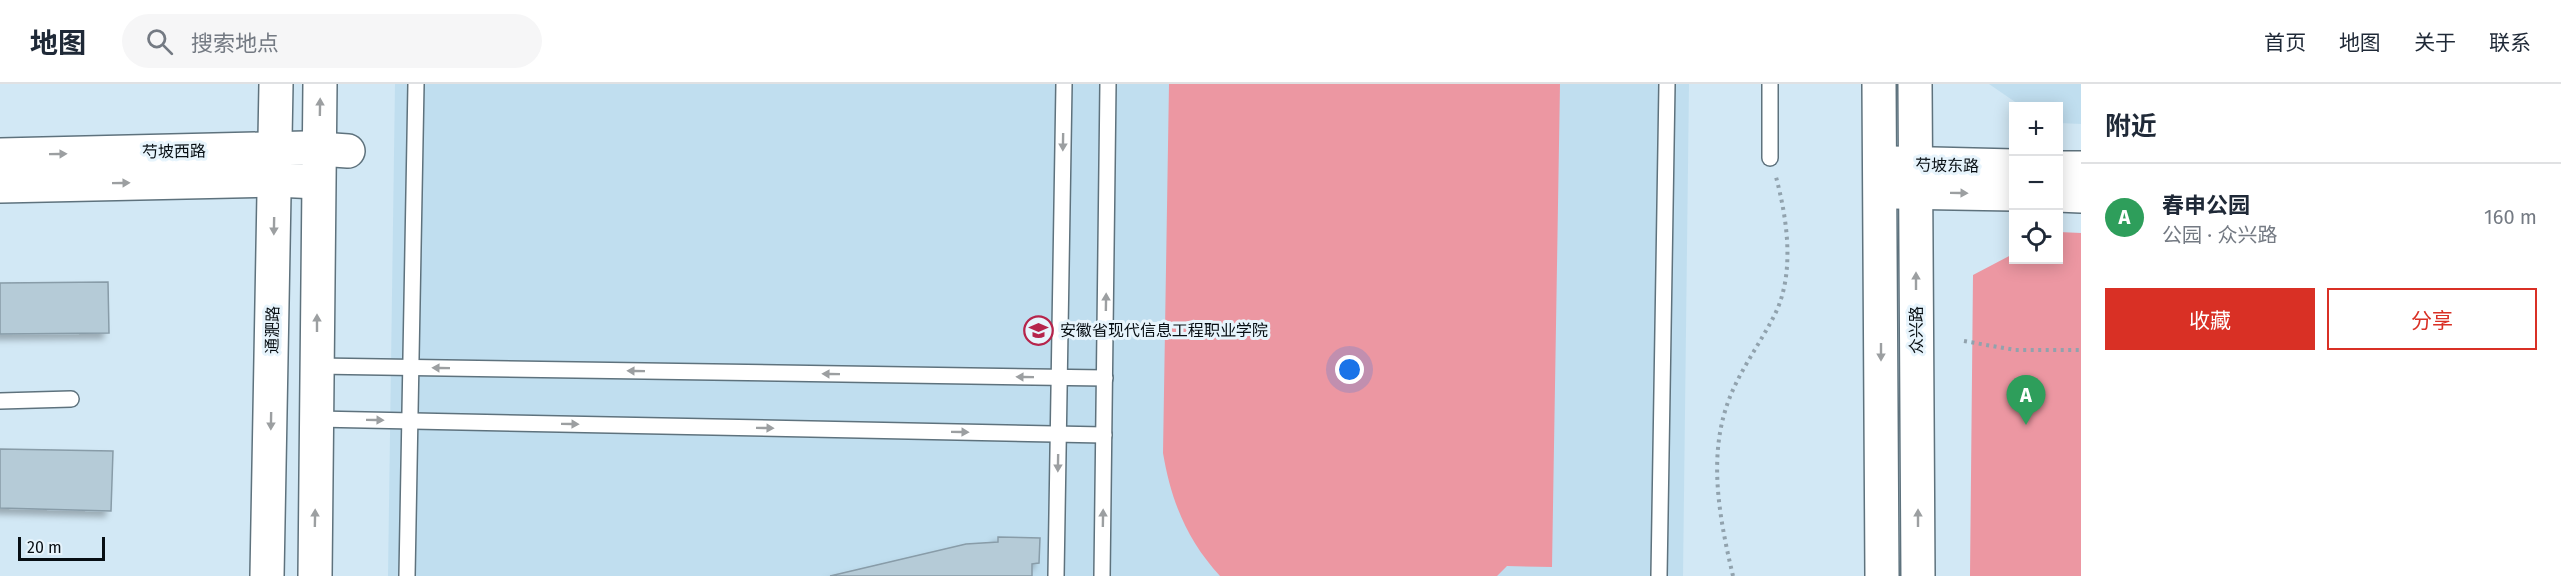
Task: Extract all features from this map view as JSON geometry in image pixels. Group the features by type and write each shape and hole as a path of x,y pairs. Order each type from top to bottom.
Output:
{"street":[{"name":"通淝路","path":"267,576 276,84"},
{"path":"315,576 320,84"},
{"path":"1879,84 1882,576"},
{"name":"众兴路","path":"1915,84 1918,576"},
{"name":"芍坡西路","path":"0,155 348,150"},
{"name":"芍坡东路","path":"1915,178 2009,166"},
{"path":"2063,168 2081,168"},
{"name":"芍坡东路","path":"1880,177 1915,178 2009,193"},
{"name":"芍坡西路","path":"0,186 275,180 318,182"},
{"path":"2063,195 2081,196"}],"lane":[{"path":"407,576 416,84"},
{"path":"1056,576 1064,84"},
{"path":"1102,576 1108,84"},
{"path":"1659,576 1667,84"},
{"path":"1770,84 1770,158"},
{"path":"317,366 1105,378"},
{"path":"0,401 71,399"},
{"path":"316,419 1104,435"}],"path":[{"path":"1733,576 1718,494 1717,448 1727,404 1777,309 1784,279 1788,247 1785,213 1770,158"},
{"path":"1964,341 2015,350 2081,350"}],"shaded area":[{"name":"安徽省现代信息工程职业学院","path":"395,84 1689,84 1683,576 388,576"},
{"path":"1169,84 1560,84 1552,567 1507,566 1497,576 1220,576 1208,562 1182,519 1166,471 1163,453"},
{"path":"1989,84 2081,84 2081,124 2063,123 2063,102 2015,102"},
{"path":"2063,232 2081,233 2081,576 1970,576 1973,275 2009,256 2009,264 2063,264"}],"building":[{"path":"108,282 109,333 0,334 0,283"},
{"path":"0,449 113,451 111,511 0,508"},
{"path":"998,537 1040,538 1039,563 1032,564 1032,576 830,576 966,544 998,542"}],"place":[{"name":"安徽省现代信息工程职业学院","path":"1039,330"},
{"name":"春申公园","path":"2026,425"}]}
